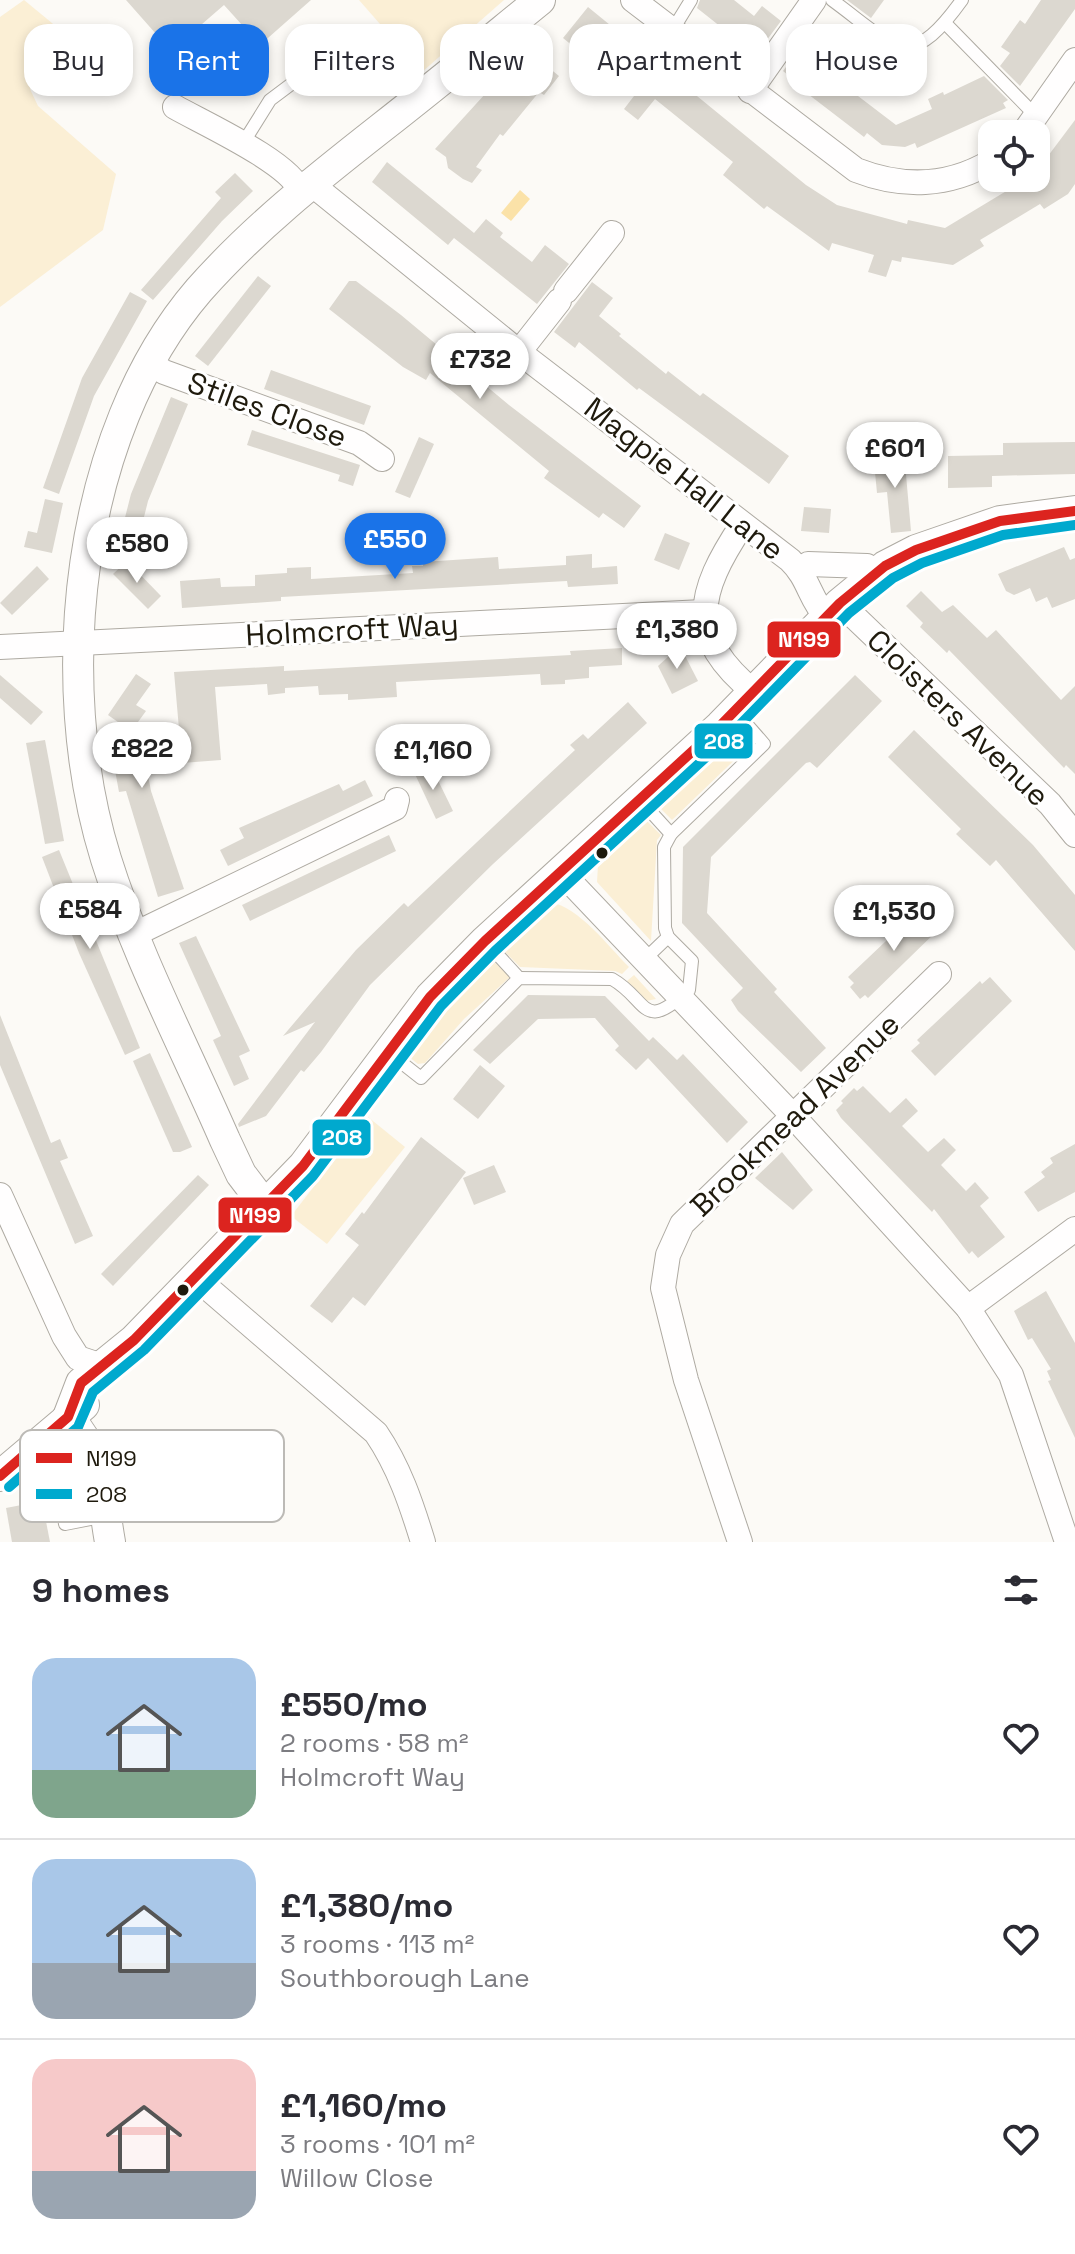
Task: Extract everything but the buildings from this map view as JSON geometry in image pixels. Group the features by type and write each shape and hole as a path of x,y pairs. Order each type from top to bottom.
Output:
{"street":[{"path":"266,1207 241,1174 135,934 106,859 88,789 81,751 78,644 90,546 102,483 123,422 151,364 198,292 267,219 304,186 540,0"},
{"path":"633,0 663,24"},
{"path":"770,63 814,0"},
{"path":"1033,120 1075,60"},
{"path":"756,96 839,161 874,177 931,183 978,168"},
{"name":"Magpie Hall Lane","path":"175,107 290,173 800,570 819,608 833,609"},
{"path":"519,352 612,233"},
{"name":"Stiles Close","path":"151,364 164,372 359,443 382,459"},
{"path":"98,1360 196,1278 266,1207 330,1133 430,997 485,941 745,702 833,609 875,574 916,550 1000,521 1075,511"},
{"path":"742,525 711,579 703,612 710,639 729,668 745,702"},
{"name":"Magpie Hall Lane","path":"800,570 808,564 867,566 875,574"},
{"name":"Cloisters Avenue","path":"833,609 1050,804 1075,835"},
{"name":"Holmcroft Way","path":"0,647 703,612"},
{"path":"135,934 395,808 397,800"},
{"path":"560,871 793,1116 968,1308 1011,1375 1067,1542"},
{"name":"Brookmead Avenue","path":"740,1542 686,1380 663,1288 668,1255 682,1224 939,974"},
{"path":"0,1195 64,1336 98,1360 113,1378 94,1398 50,1430"},
{"path":"968,1308 1075,1229"},
{"path":"196,1278 376,1433 410,1499 423,1542"},
{"path":"68,1417 79,1430"}],"lane":[{"path":"676,24 691,0"},
{"path":"832,0 891,43 903,47 925,43 962,0"},
{"path":"945,23 1026,120"},
{"path":"242,145 270,100 285,89"},
{"path":"388,1052 421,1078 519,978 612,979 644,1010 654,1012 681,998 689,990 692,961 668,937 665,928 664,847 671,834 764,744 745,702"},
{"path":"640,801 671,834"},
{"path":"644,960 668,937"},
{"path":"485,941 519,978"},
{"path":"65,1522 108,1529"}],"shaded area":[{"path":"24,0 53,24 24,24 24,96 33,96 38,106 116,174 103,230 0,307 0,17"},
{"path":"359,0 504,0 477,24 440,24 440,56 424,70 424,24 380,24"},
{"path":"520,190 530,199 511,221 501,213"},
{"path":"738,729 749,741 749,746 672,820 658,806"},
{"path":"646,820 661,835 657,840 651,941 597,882 598,865"},
{"path":"550,902 582,919 629,967 622,974 615,971 520,967 500,947"},
{"path":"490,958 510,977 464,1019 425,1063 418,1064 408,1056 408,1050"},
{"path":"634,975 656,999 646,1001 627,981"},
{"path":"368,1117 405,1147 327,1244 291,1216"}],"transit line":[{"name":"N199","path":"53,1430 68,1417 81,1383 134,1340 303,1166 430,997 485,941 720,726 840,603 885,566 916,550 1000,521 1075,511"},
{"name":"208","path":"75,1430 93,1392 144,1350 313,1176 441,1006 495,951 729,736 849,613 893,578 922,563 1003,535 1075,525"},
{"name":"N199","path":"0,1476 20,1459"},
{"name":"208","path":"9,1487 20,1477"}]}
